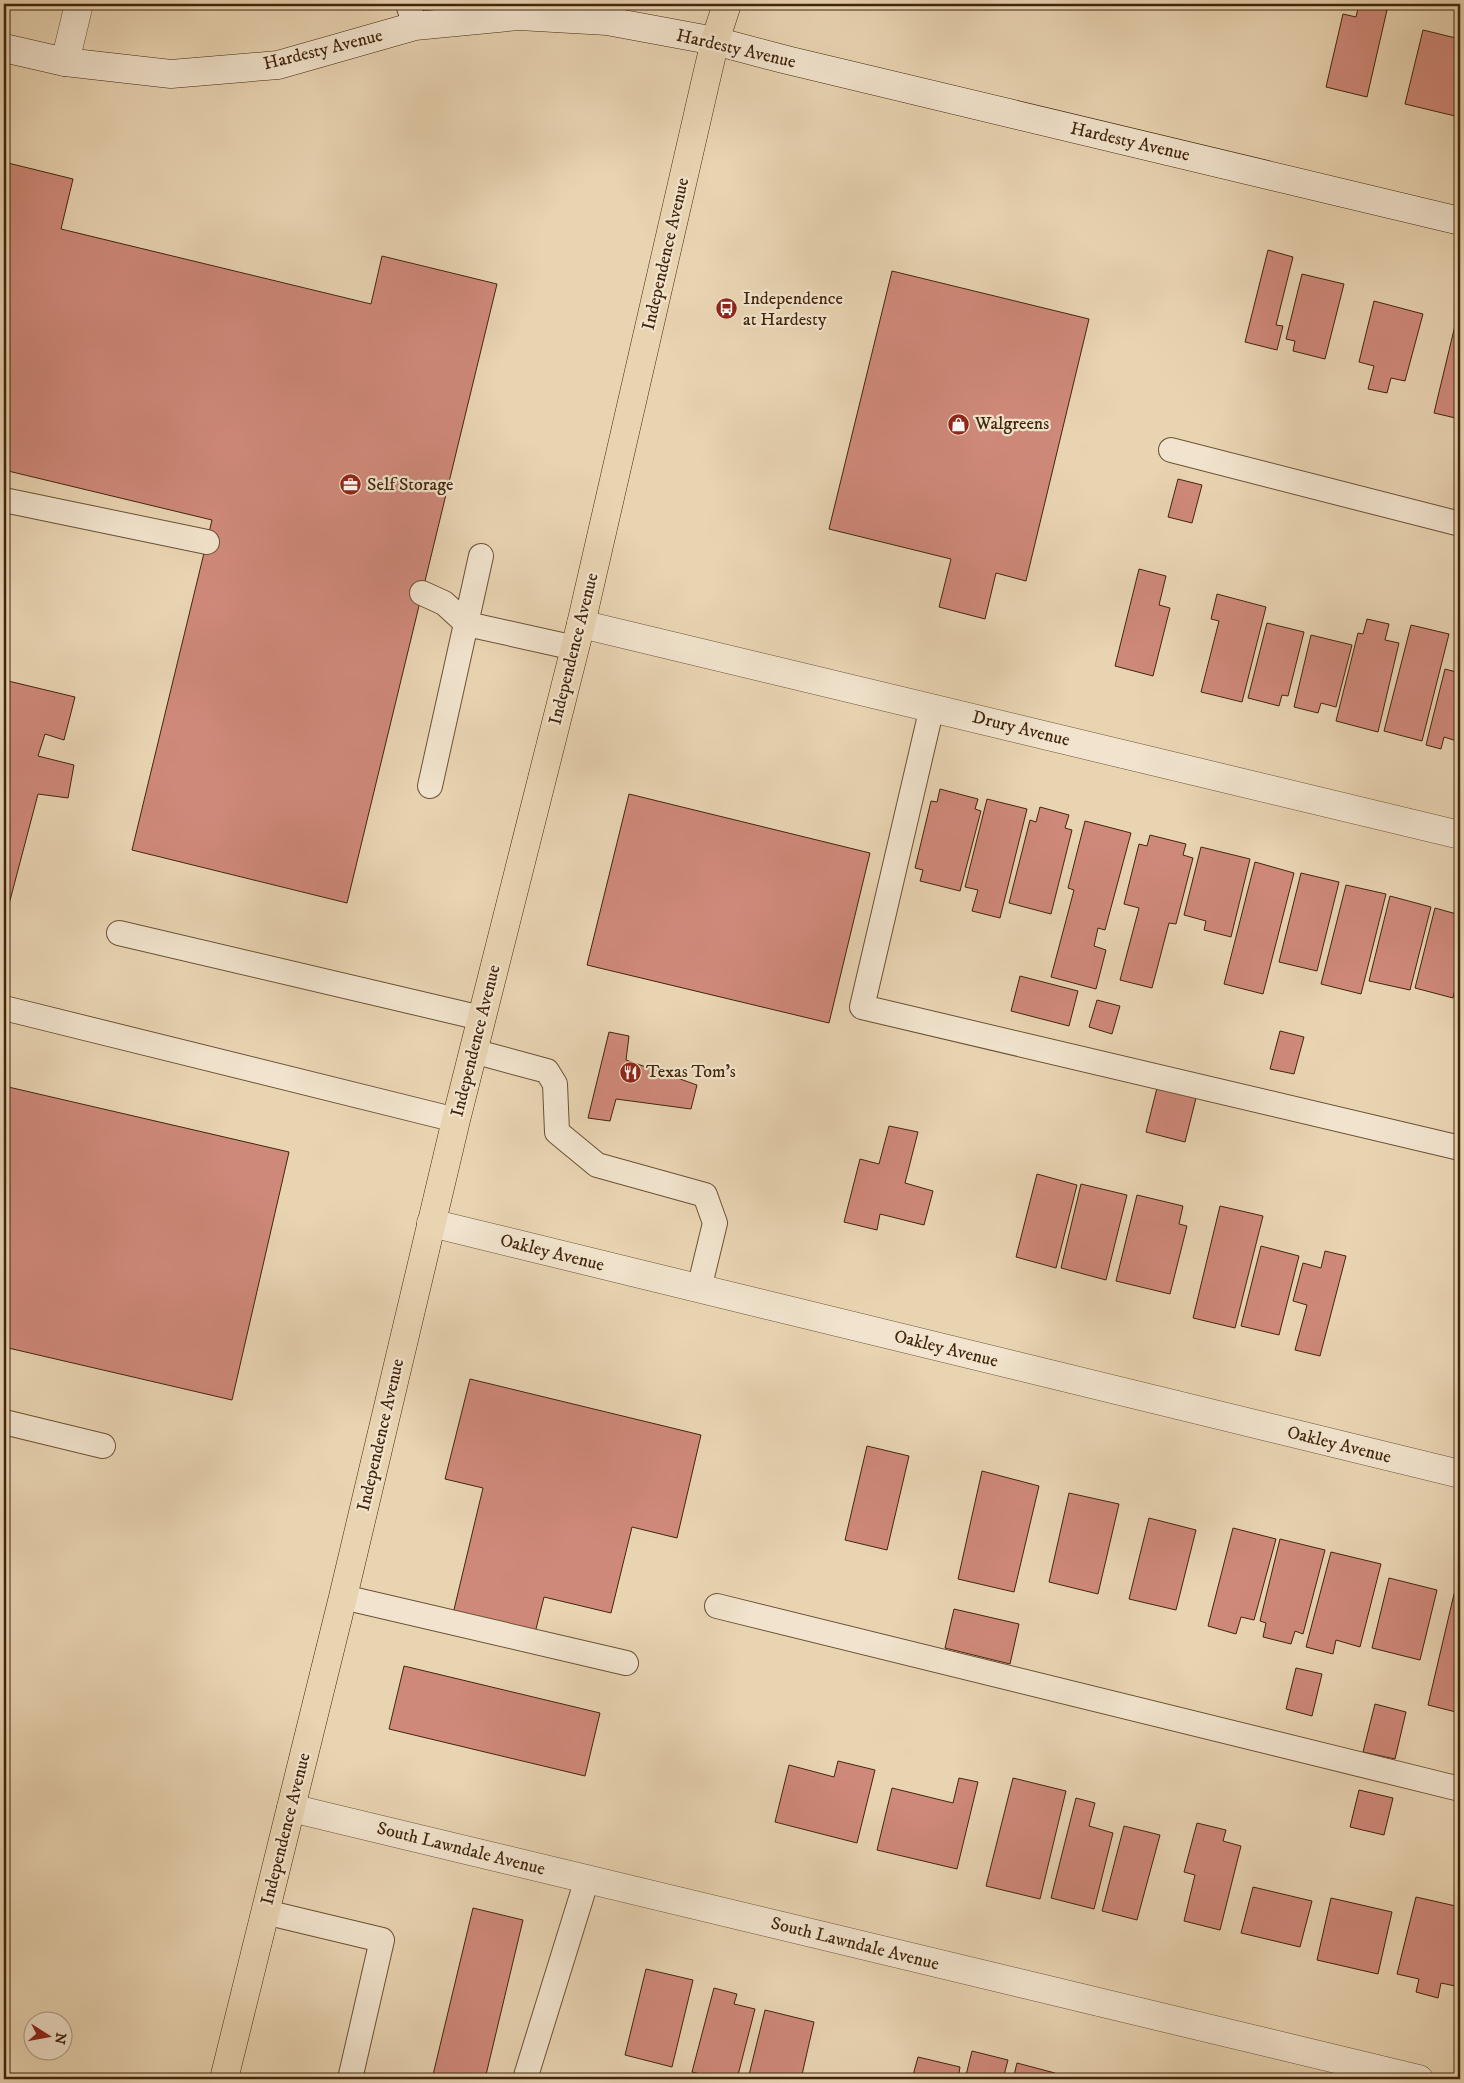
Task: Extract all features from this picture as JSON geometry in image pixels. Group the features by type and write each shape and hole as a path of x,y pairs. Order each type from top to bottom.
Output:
{"main road":[{"name":"Independence Avenue","path":"224,2079 343,1597 456,1120 578,636 715,41 727,4"}],"street":[{"path":"65,62 79,4"},
{"name":"Hardesty Avenue","path":"4,48 65,62 171,74 278,65 412,15 519,16 607,21 715,41 806,65 1460,221"},
{"name":"Drury Avenue","path":"578,636 932,707 1460,835"},
{"name":"Oakley Avenue","path":"431,1223 1460,1474"},
{"name":"South Lawndale Avenue","path":"291,1808 1419,2079"}],"lane":[{"path":"1171,450 1460,524"},
{"path":"4,500 206,542"},
{"path":"430,786 481,556"},
{"path":"422,593 444,603 467,624 578,636"},
{"path":"932,707 862,1007 1460,1148"},
{"path":"119,933 482,1018"},
{"path":"4,1008 456,1120"},
{"path":"473,1051 547,1071 555,1084 557,1132 597,1165 705,1195 715,1223 699,1289"},
{"path":"4,1422 103,1446"},
{"path":"343,1597 626,1663"},
{"path":"717,1606 1460,1789"},
{"path":"525,2079 587,1879"},
{"path":"265,1912 382,1940 350,2079"}],"building":[{"path":"1359,4 1387,10 1367,97 1326,87 1343,14 1356,17"},
{"path":"1423,30 1460,39 1460,92 1455,116 1405,104"},
{"path":"4,162 73,179 61,229 371,304 382,256 497,284 347,903 132,850 212,520 4,470"},
{"path":"1268,250 1293,257 1276,325 1283,326 1277,350 1245,342"},
{"name":"Walgreens","path":"892,271 1089,319 1026,581 996,573 985,619 939,607 951,559 829,529"},
{"path":"1302,274 1344,284 1325,359 1293,351 1295,341 1286,339"},
{"path":"1374,301 1423,314 1405,381 1391,378 1387,393 1368,389 1374,366 1359,362"},
{"path":"1458,313 1460,313 1460,419 1434,413"},
{"path":"1178,479 1202,485 1192,523 1168,517"},
{"path":"1139,569 1166,576 1159,605 1170,608 1153,676 1115,666"},
{"path":"1217,594 1266,607 1242,702 1201,692 1219,621 1211,619"},
{"path":"1367,619 1389,624 1385,640 1399,643 1378,732 1336,721 1358,633 1363,634"},
{"path":"1267,623 1304,632 1288,696 1282,695 1279,706 1248,698"},
{"path":"1411,625 1449,634 1422,741 1384,731"},
{"path":"1311,635 1352,645 1336,707 1321,703 1318,713 1294,707"},
{"path":"1445,669 1460,673 1460,742 1444,737 1441,749 1426,745"},
{"path":"4,680 75,697 64,740 45,734 38,756 74,765 68,798 38,794 8,908 4,906"},
{"path":"940,789 978,799 975,809 981,811 960,891 920,881 923,870 915,868 931,801 937,802"},
{"path":"629,794 870,853 829,1023 587,965"},
{"path":"987,799 1027,809 1000,918 972,911 978,890 965,887"},
{"path":"1040,807 1069,815 1065,828 1072,830 1051,914 1009,903 1030,820 1036,822"},
{"path":"1085,821 1131,833 1105,930 1098,928 1094,946 1106,950 1096,989 1051,977 1074,890 1068,888"},
{"path":"1150,835 1186,844 1183,855 1193,858 1176,924 1169,923 1152,988 1120,980 1139,908 1124,904 1139,844 1147,846"},
{"path":"1201,847 1250,859 1231,937 1204,930 1206,921 1184,915"},
{"path":"1255,862 1294,873 1263,994 1224,984"},
{"path":"1301,873 1339,882 1317,971 1279,962"},
{"path":"1346,885 1386,894 1361,994 1321,984"},
{"path":"1390,896 1431,907 1410,990 1369,981"},
{"path":"1435,908 1460,915 1460,966 1453,998 1415,988"},
{"path":"1020,976 1078,991 1069,1026 1011,1011"},
{"path":"1097,1000 1120,1006 1112,1034 1089,1027"},
{"path":"1280,1031 1304,1037 1294,1074 1270,1069"},
{"name":"Texas Tom's","path":"609,1032 629,1036 626,1060 697,1085 691,1109 616,1099 610,1121 588,1118"},
{"path":"4,1086 289,1152 232,1400 4,1347"},
{"path":"1157,1088 1196,1098 1185,1142 1146,1132"},
{"path":"889,1126 918,1132 905,1183 933,1191 924,1225 880,1214 877,1230 844,1222 860,1159 879,1164"},
{"path":"1037,1174 1077,1185 1056,1268 1016,1257"},
{"path":"1081,1184 1127,1195 1106,1280 1061,1268"},
{"path":"1137,1195 1183,1206 1179,1224 1187,1226 1170,1294 1116,1281"},
{"path":"1220,1206 1263,1216 1235,1328 1193,1318"},
{"path":"1261,1246 1299,1256 1279,1335 1241,1326"},
{"path":"1325,1251 1346,1256 1320,1356 1295,1350 1307,1305 1293,1301 1303,1263 1321,1268"},
{"path":"470,1379 701,1435 677,1538 632,1527 611,1613 544,1597 534,1637 452,1618 483,1488 445,1479"},
{"path":"867,1446 909,1456 887,1550 845,1540"},
{"path":"982,1471 1039,1486 1014,1592 958,1579"},
{"path":"1069,1493 1119,1504 1098,1594 1049,1582"},
{"path":"1149,1518 1196,1530 1176,1610 1129,1599"},
{"path":"1233,1528 1276,1539 1254,1620 1241,1617 1236,1634 1208,1626"},
{"path":"1280,1539 1325,1550 1303,1634 1295,1631 1291,1644 1263,1637 1266,1623 1260,1621"},
{"path":"1331,1552 1381,1564 1360,1647 1336,1640 1333,1654 1306,1647"},
{"path":"1389,1578 1437,1590 1420,1660 1372,1648"},
{"path":"1454,1594 1460,1595 1460,1713 1428,1705"},
{"path":"954,1609 1019,1624 1010,1664 945,1648"},
{"path":"404,1666 600,1713 585,1776 389,1729"},
{"path":"1296,1668 1322,1674 1312,1716 1286,1709"},
{"path":"1375,1704 1406,1712 1395,1759 1363,1752"},
{"path":"838,1761 875,1770 857,1843 775,1822 789,1765 834,1777"},
{"path":"959,1778 978,1782 957,1869 877,1850 892,1788 953,1803"},
{"path":"1013,1778 1066,1791 1040,1899 986,1886"},
{"path":"1359,1790 1393,1798 1384,1835 1350,1827"},
{"path":"1076,1798 1095,1803 1089,1826 1113,1833 1094,1909 1051,1898"},
{"path":"1197,1823 1226,1830 1223,1841 1241,1846 1220,1930 1184,1921 1195,1875 1184,1872"},
{"path":"1124,1826 1160,1835 1137,1920 1102,1911"},
{"path":"1253,1887 1312,1901 1300,1947 1241,1933"},
{"path":"1416,1897 1460,1907 1460,1987 1441,1983 1438,1998 1416,1992 1419,1979 1397,1974"},
{"path":"1331,1898 1392,1912 1378,1974 1317,1960"},
{"path":"473,1908 523,1920 485,2079 432,2079"},
{"path":"646,1969 693,1980 672,2067 625,2055"},
{"path":"714,1988 737,1994 734,2004 755,2009 737,2079 720,2079 692,2072"},
{"path":"765,2010 814,2022 801,2079 748,2079"},
{"path":"972,2051 1008,2060 1003,2079 965,2079"},
{"path":"918,2057 960,2067 958,2079 912,2079"},
{"path":"1017,2063 1055,2073 1053,2079 1013,2079"}],"place":[{"name":"Independence at Hardesty","path":"727,309"},
{"name":"Walgreens","path":"959,424"},
{"name":"Self Storage","path":"351,485"},
{"name":"Texas Tom's","path":"630,1072"}]}
